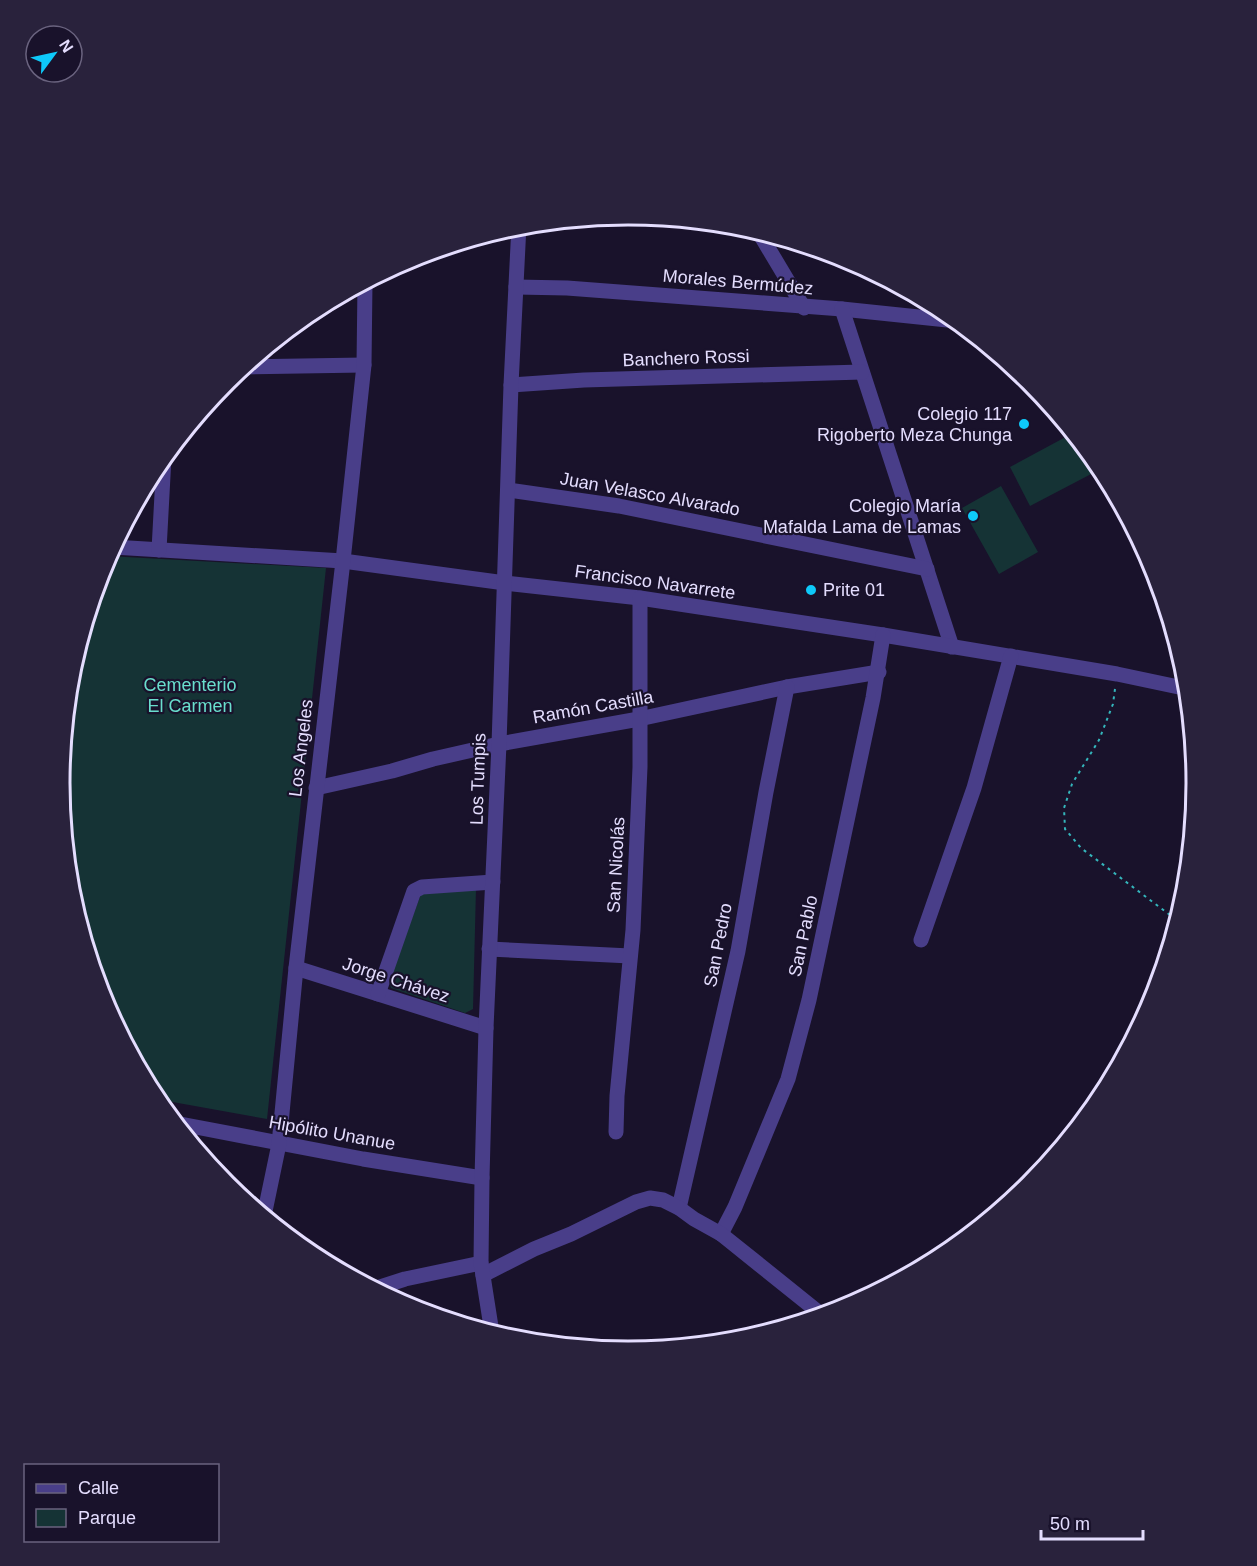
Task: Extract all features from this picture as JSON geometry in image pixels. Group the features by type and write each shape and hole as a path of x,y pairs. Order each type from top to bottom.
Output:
{"street":[{"name":"Los Tumpis","path":"491,1323 482,1269 482,1178 489,949 500,744 511,385 518,236"},
{"path":"765,242 804,308"},
{"name":"Morales Bermúdez","path":"516,287 567,288 804,308 842,309 939,319"},
{"name":"Los Angeles","path":"266,1207 279,1144 296,968 343,561 364,365 364,293"},
{"path":"842,309 952,647"},
{"path":"257,367 364,365"},
{"name":"Banchero Rossi","path":"511,385 584,380 862,372"},
{"path":"159,550 163,476"},
{"name":"Juan Velasco Alvarado","path":"508,490 619,506 927,569"},
{"name":"Francisco Navarrete","path":"122,548 343,561 505,584 640,598 1011,656 1178,687"},
{"name":"San Nicolás","path":"616,1132 617,1096 633,930 640,767 640,598"},
{"name":"San Pablo","path":"721,1234 735,1207 788,1080 809,1000 879,672 883,635"},
{"path":"921,940 974,788 1011,656"},
{"name":"Ramón Castilla","path":"316,788 500,744 639,719 787,687 879,672"},
{"name":"San Pedro","path":"679,1208 738,951 787,687"},
{"path":"378,994 414,891 422,887 493,882"},
{"path":"489,949 630,956"},
{"name":"Jorge Chávez","path":"296,968 486,1028"},
{"name":"Hipólito Unanue","path":"188,1126 279,1144 482,1178"},
{"path":"385,1285 405,1279 482,1269 571,1234 636,1202 650,1198 663,1200 679,1208 721,1234 813,1309"}],"path":[{"path":"1117,674 1113,704 1099,740 1072,784 1064,808 1065,829 1081,848 1170,915"}],"green space":[{"path":"1066,437 1092,473 1030,506 1010,467"},
{"path":"1001,486 1038,552 999,574 962,508"},
{"name":"Cementerio El Carmen","path":"119,557 326,568 267,1119 171,1102 145,1062 128,1030 100,962 90,927 75,856 70,783 72,747 81,674 100,604"},
{"path":"476,888 473,1009 465,1013 391,988 389,980 421,894"}],"place":[{"name":"Colegio 117 Rigoberto Meza Chunga","path":"1024,424"},
{"name":"Colegio María Mafalda Lama de Lamas","path":"973,516"},
{"name":"Prite 01","path":"811,590"}]}
